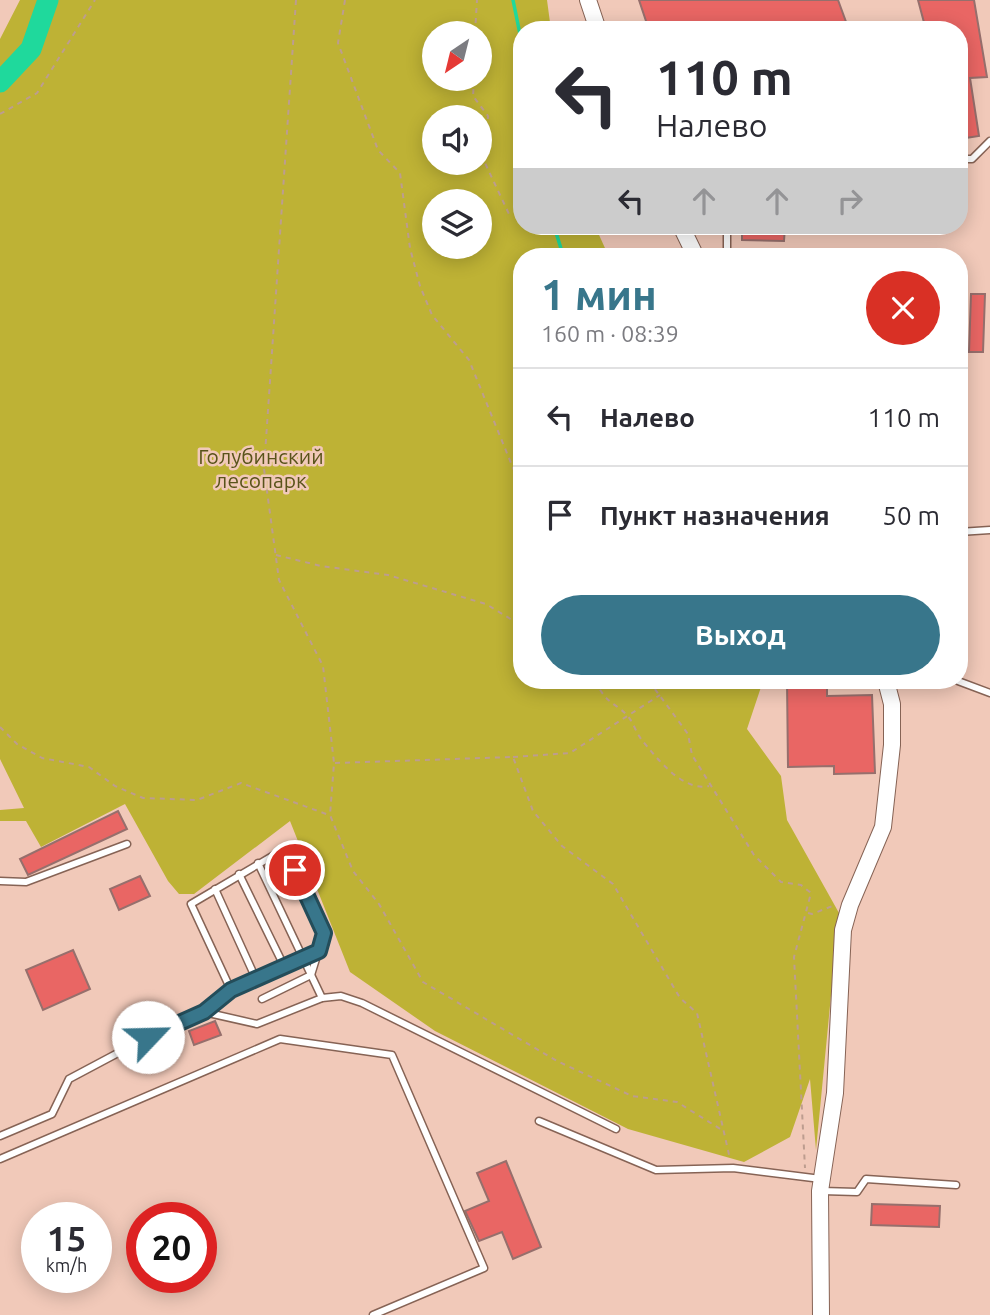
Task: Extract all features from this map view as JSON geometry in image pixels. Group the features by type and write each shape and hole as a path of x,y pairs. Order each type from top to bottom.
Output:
{"street":[{"path":"589,0 595,21"},
{"path":"821,1315 816,1182 835,1093 843,930 850,905 883,827 892,745 892,704 888,689"}],"lane":[{"path":"968,159 972,159 990,141"},
{"path":"968,531 990,530"},
{"path":"968,685 990,693"},
{"path":"0,881 26,882 127,844"},
{"path":"231,990 191,904 286,848 324,933 311,975 262,999"},
{"path":"258,863 323,998"},
{"path":"239,874 284,966"},
{"path":"215,889 256,979"},
{"path":"0,1136 52,1114 69,1079 148,1037 204,1012 231,990 319,951"},
{"path":"204,1012 257,1024 323,998 341,996 362,1003 616,1129"},
{"path":"0,1159 280,1039 341,1045 392,1055 484,1268 373,1315"},
{"path":"539,1121 656,1170 733,1168 857,1192 866,1180 956,1185"}],"path":[{"path":"0,114 37,93 95,0"},
{"path":"296,0 264,469 279,580 323,666 334,763 330,815 353,871 379,904 423,982 556,1061 632,1097 677,1102 722,1130"},
{"path":"345,0 338,43 378,150 400,173 410,248 420,286 432,315 469,360 513,468"},
{"path":"476,21 477,0"},
{"path":"473,91 473,96 488,116 485,163 509,215"},
{"path":"275,555 321,566 388,575 486,604 513,620"},
{"path":"599,689 606,702 628,716 641,738 678,779 702,788 710,786"},
{"path":"656,689 688,734 692,755 730,813 741,838 781,882 807,888 811,893 794,957 816,1182"},
{"path":"334,763 570,753 661,694"},
{"path":"0,727 16,744 42,758 89,767 115,786 143,798 197,800 241,783 330,815"},
{"path":"513,757 533,811 562,846 613,884 680,998 697,1013 722,1130 733,1168"},
{"path":"806,912 812,914 836,905 850,905"}],"green space":[{"name":"Голубинский лесопарк","path":"20,0 547,0 550,21 513,21 513,235 599,235 605,248 513,248 513,689 760,689 747,729 781,776 787,820 839,913 816,1150 810,1079 790,1137 744,1162 628,1129 435,1031 350,972 290,821 194,894 179,894 168,881 125,804 41,847 26,821 0,821 0,810 24,808 0,759 0,39"}],"building":[{"path":"639,0 838,0 846,21 646,21"},
{"path":"918,0 974,0 987,77 970,78 979,136 968,138 968,21 924,21"},
{"path":"742,235 784,235 784,241 742,240"},
{"path":"971,294 985,294 983,352 969,352"},
{"path":"787,689 827,689 827,696 872,695 875,773 834,774 834,766 788,767"},
{"path":"118,811 127,829 28,875 20,859"},
{"path":"140,876 150,896 119,910 110,889"},
{"path":"73,950 90,989 43,1010 26,970"},
{"path":"215,1021 221,1035 194,1045 189,1031"},
{"path":"506,1161 541,1247 513,1259 502,1232 479,1241 465,1211 489,1201 477,1173"},
{"path":"872,1204 940,1206 939,1227 871,1225"}],"waterway":[{"path":"0,82 31,49 48,0"},
{"path":"513,0 517,21"},
{"path":"557,235 561,248"}],"route":[{"path":"148,1037 204,1012 231,990 319,951 324,933 295,870"}]}
